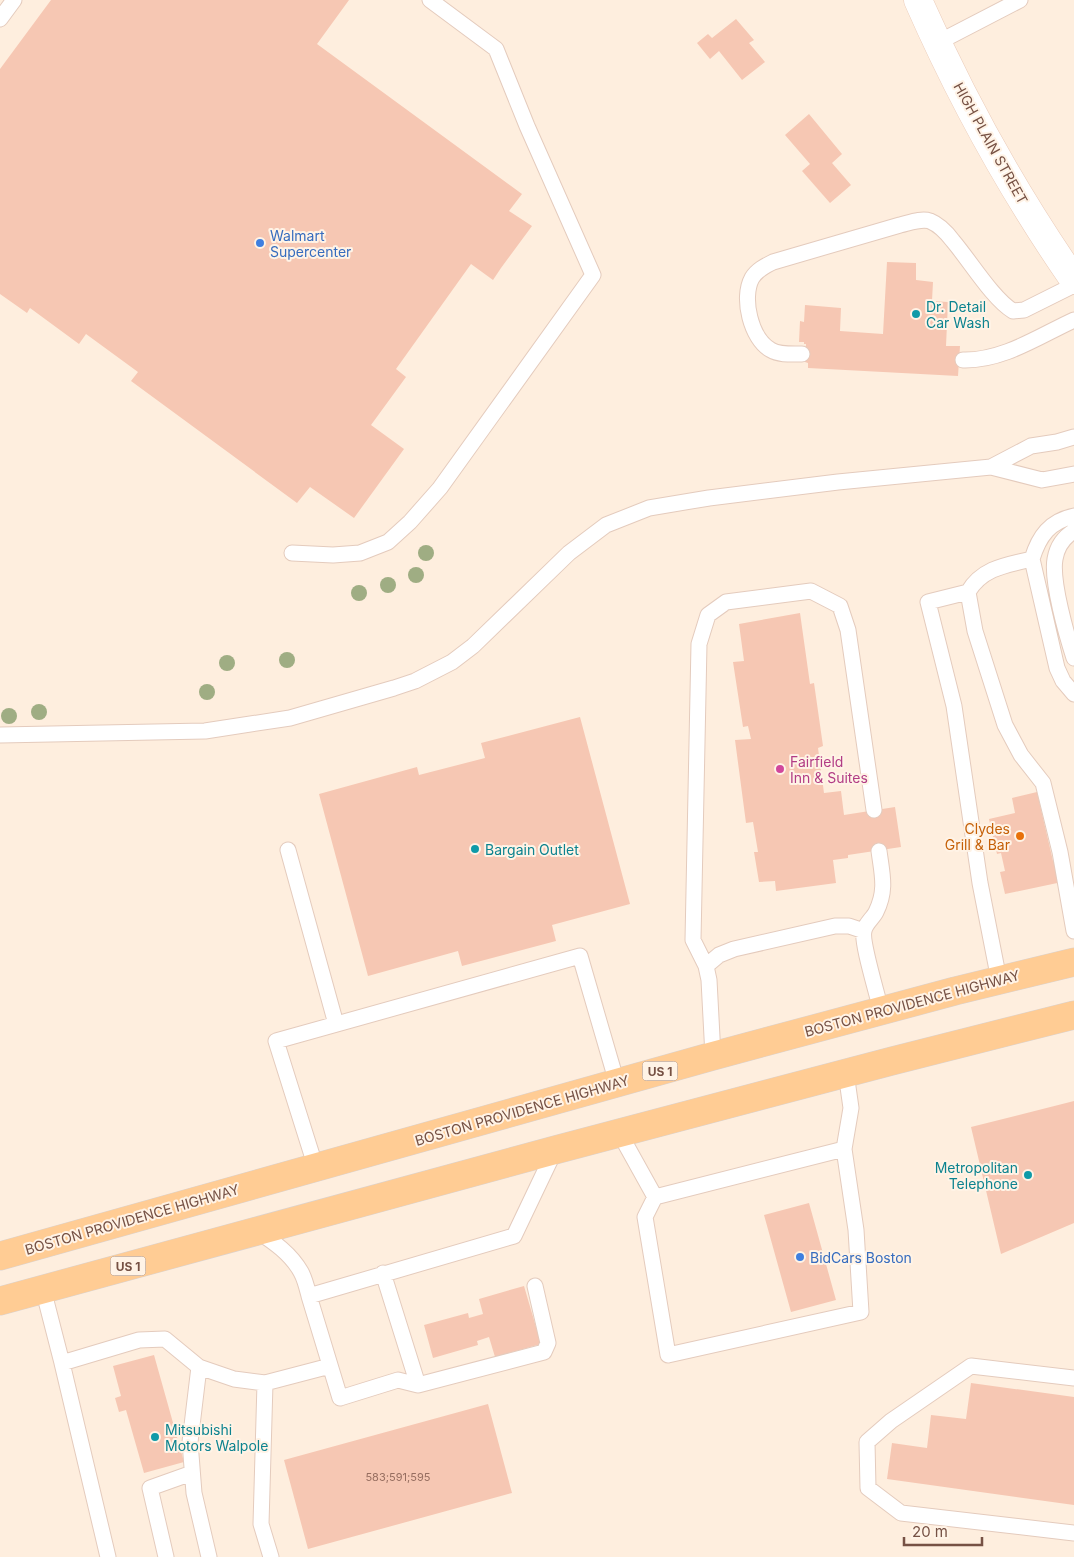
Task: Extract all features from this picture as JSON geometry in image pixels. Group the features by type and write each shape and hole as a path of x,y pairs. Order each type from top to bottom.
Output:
{"main road":[{"name":"HIGH PLAIN STREET","path":"918,0 937,43 1006,173 1074,280"},
{"name":"BOSTON PROVIDENCE HIGHWAY","path":"0,1256 713,1056 1074,962"},
{"name":"US 1","path":"0,1301 555,1150 1074,1015"}],"lane":[{"path":"0,19 14,0"},
{"path":"292,554 333,555 360,553 388,542 440,488 593,276 527,126 496,49 430,0"},
{"path":"937,43 1020,0"},
{"path":"802,354 770,350 753,329 748,301 748,291 752,279 760,269 781,259 900,225 928,220 938,225 959,247 999,299 1013,311 1024,310 1074,285"},
{"path":"963,360 996,356 1074,320"},
{"path":"991,467 1031,446 1074,437"},
{"path":"0,735 205,731 297,716 394,688 452,662 473,646 569,553 606,525 640,510 668,504 838,482 991,467 1042,480 1074,474"},
{"path":"1074,516 1062,518 1046,531 1036,543 1032,559 1057,668 1063,681 1074,694"},
{"path":"1074,531 1064,539 1058,549 1054,566 1059,597 1074,658"},
{"path":"1032,559 1012,563 982,575 974,582 968,592 975,631 1006,725 1021,755 1043,783 1060,852 1074,931"},
{"path":"713,1056 709,980 706,966 692,940 699,644 708,615 726,602 811,591 840,606 848,630 874,810"},
{"path":"968,592 928,602 954,706 980,883 999,980"},
{"path":"288,850 336,1024"},
{"path":"879,851 884,886 883,896 876,913 864,931 864,943 881,1011"},
{"path":"706,966 719,955 734,949 834,926 850,926 864,931"},
{"path":"316,1168 276,1041 580,956 616,1083"},
{"path":"844,1149 655,1197 645,1217 668,1355 861,1312 856,1230 844,1149 851,1108 846,1073"},
{"path":"620,1134 655,1197"},
{"path":"310,1296 514,1236 555,1150"},
{"path":"257,1231 276,1244 290,1257 301,1273 310,1296 340,1398 398,1380 418,1385 544,1352 548,1343 535,1286"},
{"path":"383,1273 418,1385"},
{"path":"43,1289 108,1557"},
{"path":"62,1363 139,1340 165,1339 199,1368 234,1379 265,1383 330,1366"},
{"path":"1074,1378 971,1366 891,1421 867,1442 868,1488 901,1513 1074,1533"},
{"path":"199,1368 190,1442 194,1493 209,1557"},
{"path":"265,1383 261,1524 270,1557"},
{"path":"166,1557 150,1488 192,1473"}],"building":[{"name":"Walmart Supercenter","path":"51,0 349,0 317,44 522,194 509,211 532,226 493,280 471,264 396,369 406,377 371,425 404,449 354,518 310,487 297,503 131,381 138,372 86,334 79,344 30,308 27,313 0,294 0,69"},
{"path":"736,19 754,40 749,43 765,62 742,80 719,51 710,59 697,43 708,34 712,38"},
{"path":"809,114 842,154 832,163 851,185 830,203 802,171 810,164 785,135"},
{"name":"Dr. Detail Car Wash","path":"887,262 916,263 916,280 933,282 932,301 948,302 946,346 960,346 958,376 808,368 808,363 805,362 806,344 799,342 800,321 804,322 805,305 841,308 840,331 883,334"},
{"name":"Fairfield Inn & Suites","path":"800,613 810,684 814,683 823,746 818,748 824,793 841,791 844,815 895,807 901,847 848,855 848,858 833,860 836,883 776,891 775,881 759,882 754,852 758,852 753,822 746,823 735,740 751,739 748,726 743,727 733,662 744,661 739,624"},
{"name":"Bargain Outlet","path":"580,717 630,904 552,925 556,941 462,966 458,951 368,976 319,794 417,767 419,775 485,758 481,743"},
{"name":"Clydes Grill & Bar","path":"1037,792 1053,861 1057,860 1062,882 1005,894 1000,872 1005,871 1001,853 997,854 989,819 1015,813 1012,798"},
{"name":"Metropolitan Telephone","path":"1074,1101 1074,1223 1001,1254 971,1127"},
{"name":"BidCars Boston","path":"809,1203 836,1300 791,1312 764,1215"},
{"path":"524,1286 541,1344 495,1357 489,1337 477,1341 478,1345 433,1358 424,1325 468,1313 469,1318 483,1314 479,1299"},
{"name":"Mitsubishi Motors Walpole","path":"154,1355 184,1462 144,1473 126,1410 119,1412 115,1398 121,1396 113,1366"},
{"path":"971,1383 1074,1397 1074,1505 887,1479 892,1443 927,1448 931,1415 966,1419"},
{"path":"488,1404 512,1493 308,1549 284,1460"}],"place":[{"name":"Walmart Supercenter","path":"260,243"},
{"name":"Dr. Detail Car Wash","path":"916,314"},
{"name":"Fairfield Inn & Suites","path":"780,769"},
{"name":"Clydes Grill & Bar","path":"1020,836"},
{"name":"Bargain Outlet","path":"475,849"},
{"name":"Metropolitan Telephone","path":"1028,1175"},
{"name":"BidCars Boston","path":"800,1257"},
{"name":"Mitsubishi Motors Walpole","path":"155,1437"}]}
